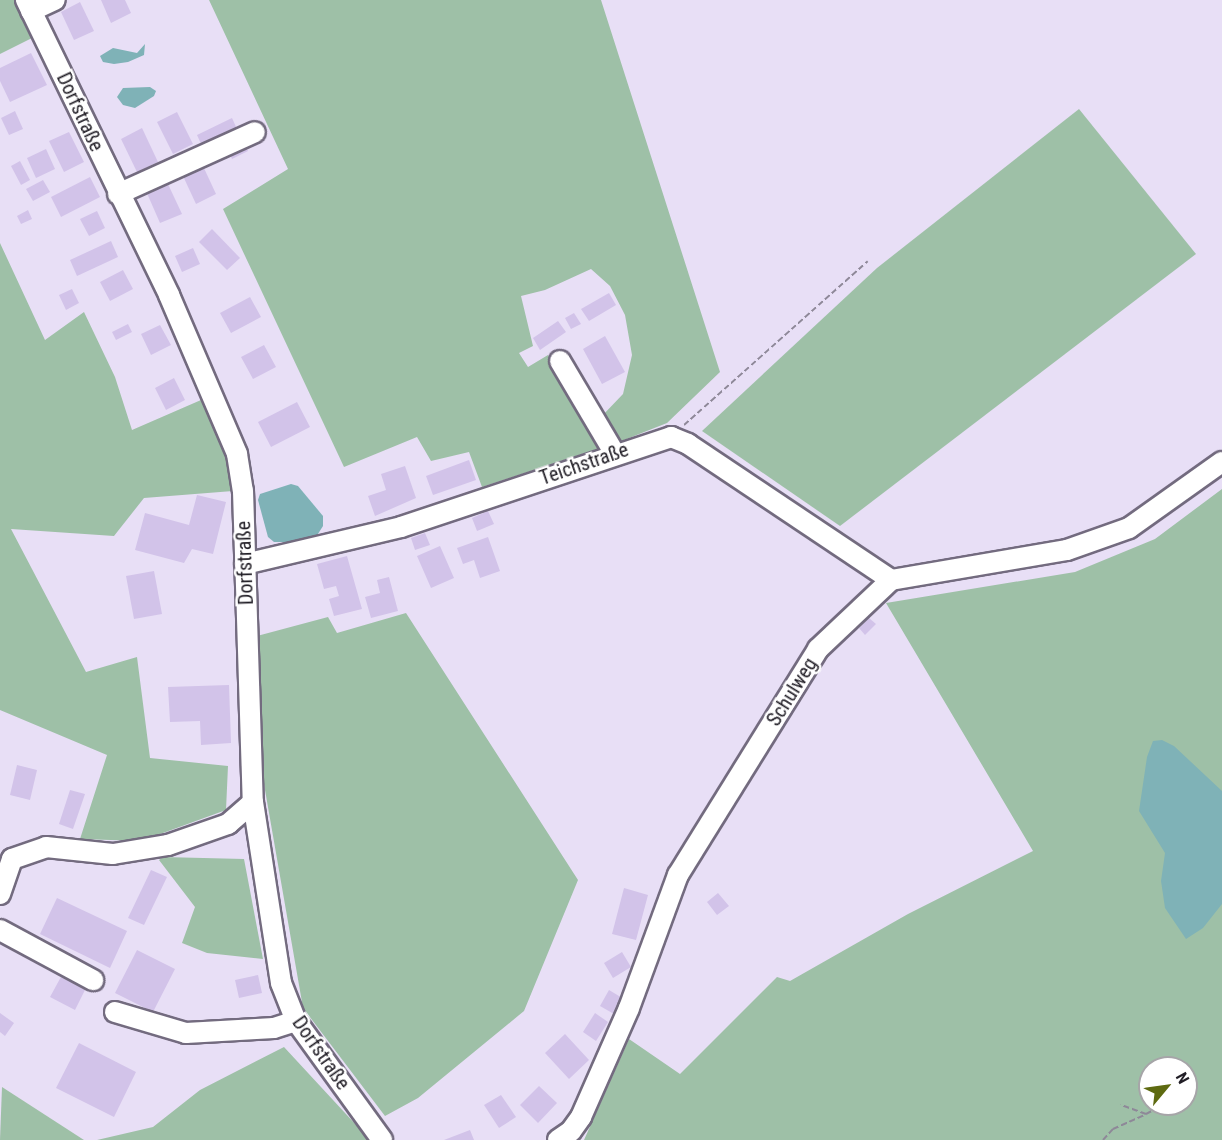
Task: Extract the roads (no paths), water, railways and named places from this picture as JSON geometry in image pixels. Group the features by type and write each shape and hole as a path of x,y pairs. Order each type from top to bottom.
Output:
{"street":[{"path":"28,6 55,0"},
{"name":"Dorfstraße","path":"28,6 228,426 243,491 253,802 281,983 296,1021 382,1140"},
{"path":"118,194 255,132"},
{"path":"560,361 615,454"},
{"name":"Teichstraße","path":"245,564 401,526 671,437 688,444 891,580"},
{"path":"891,580 1067,550 1129,528 1222,462"},
{"name":"Schulweg","path":"558,1140 571,1131 581,1117 629,1008 678,875 695,846 805,667 891,580"},
{"path":"0,894 12,859 46,847 113,854 168,846 228,824 253,802"},
{"path":"228,824 258,837"},
{"path":"0,930 93,980"},
{"path":"115,1012 186,1033 274,1028 296,1021"}]}
